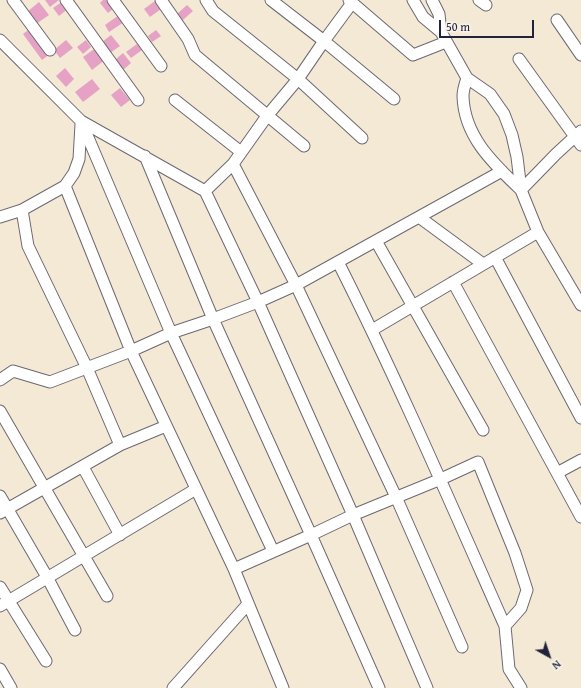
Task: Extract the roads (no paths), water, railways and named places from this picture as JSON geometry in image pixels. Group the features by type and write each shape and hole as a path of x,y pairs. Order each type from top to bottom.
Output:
{"street":[{"path":"13,0 50,50"},
{"path":"66,0 138,100"},
{"path":"113,0 161,66"},
{"path":"161,0 188,39 195,55 304,146"},
{"path":"206,0 213,11 298,79 362,138"},
{"path":"271,0 324,41 394,99"},
{"path":"413,0 422,17 441,32"},
{"path":"432,0 440,14 441,32 467,78 490,94 504,114 518,157 521,190 538,232 581,305"},
{"path":"205,190 233,164 267,116 298,79 351,1 413,55 446,42"},
{"path":"557,20 581,55"},
{"path":"0,40 81,121 205,190 258,302 353,515 427,688"},
{"path":"518,59 579,138 556,154 521,190"},
{"path":"467,78 463,95 468,123 479,146 521,190"},
{"path":"175,100 241,152"},
{"path":"0,217 22,210 65,186 74,173 79,159 81,121"},
{"path":"81,121 171,333 273,551"},
{"path":"145,156 213,320 379,688"},
{"path":"233,164 296,285 396,497 462,647"},
{"path":"0,380 13,371 50,382 171,333 213,320 258,302 296,285 502,171"},
{"path":"65,186 131,350 234,569 283,688"},
{"path":"22,210 28,246 87,368 120,445"},
{"path":"419,217 483,264"},
{"path":"372,330 538,232"},
{"path":"376,241 483,430"},
{"path":"495,258 581,418"},
{"path":"338,262 372,330 441,479 505,626 509,669 521,688"},
{"path":"452,282 581,517"},
{"path":"0,412 107,596"},
{"path":"4,511 120,445 166,426"},
{"path":"557,473 581,460"},
{"path":"234,569 353,515 441,479 478,462 515,553 527,590 521,608 505,626"},
{"path":"83,466 120,535"},
{"path":"4,603 196,489"},
{"path":"0,496 4,511 47,577 75,630"},
{"path":"0,587 4,603 46,661"},
{"path":"173,688 248,604"},
{"path":"0,669 12,688"}]}
